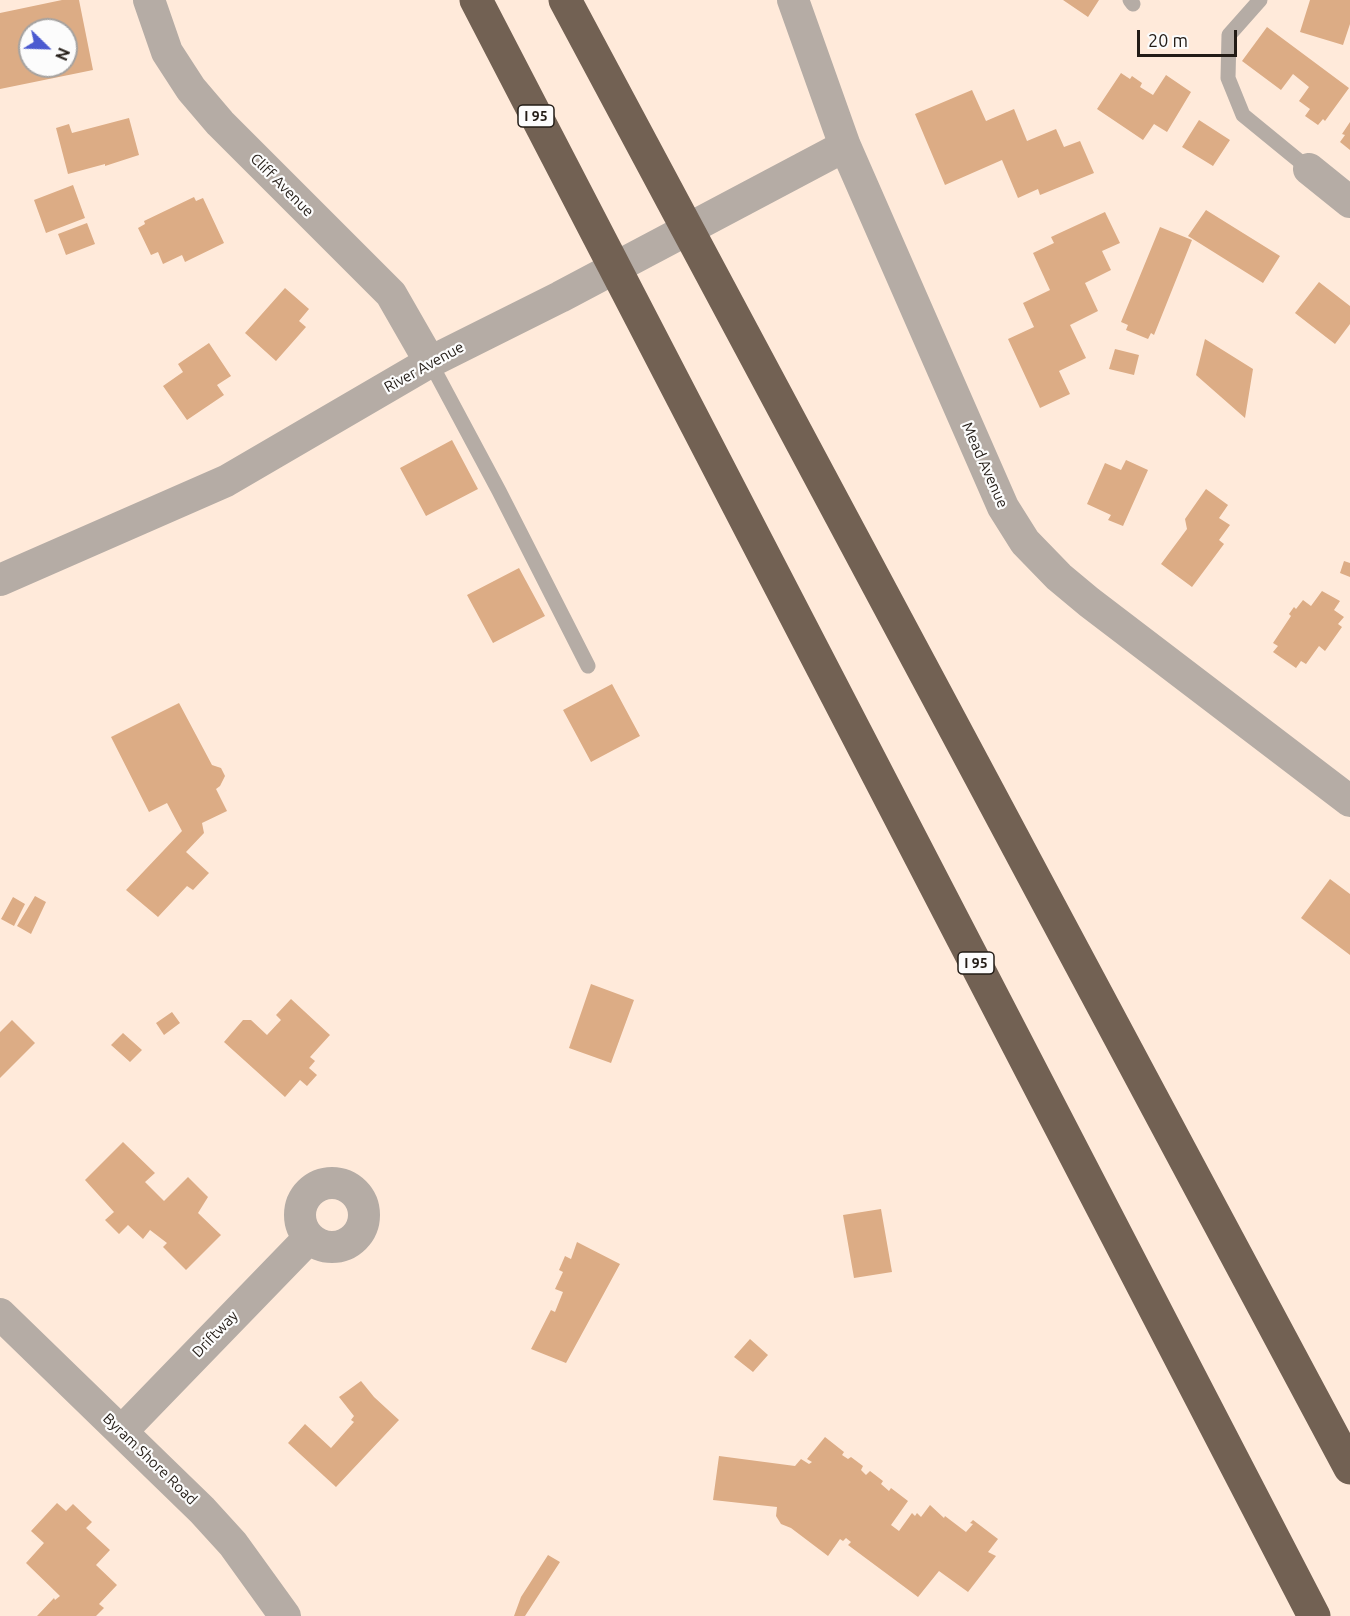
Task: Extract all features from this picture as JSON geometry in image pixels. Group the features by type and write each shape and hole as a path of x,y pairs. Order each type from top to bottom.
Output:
{"highway":[{"name":"I 95","path":"476,0 1314,1616"},
{"path":"565,0 1350,1468"}],"street":[{"name":"Cliff Avenue","path":"149,0 167,52 191,89 220,123 391,294 430,362"},
{"name":"Mead Avenue","path":"793,0 845,146 1003,507 1026,542 1059,577 1089,602 1350,801"},
{"name":"River Avenue","path":"0,580 226,481 430,362 560,297 845,146"},
{"path":"1309,169 1350,202"},
{"name":"Driftway","path":"122,1431 309,1238"},
{"name":"Byram Shore Road","path":"0,1314 122,1431 233,1544 285,1616"}],"lane":[{"path":"1260,0 1229,35 1228,78 1243,115 1309,169"},
{"path":"430,362 588,666"}],"building":[{"path":"62,0 79,0 93,70 78,73 78,18 18,18 18,78 54,78 0,89 0,13"},
{"path":"1063,0 1099,0 1088,17"},
{"path":"1310,0 1350,0 1350,24 1343,45 1300,32"},
{"path":"1267,27 1349,88 1325,121 1323,119 1318,125 1305,116 1310,109 1299,101 1309,87 1293,74 1281,90 1242,61"},
{"path":"1121,73 1130,79 1132,76 1142,83 1140,87 1153,95 1166,75 1191,92 1167,132 1154,124 1143,140 1097,109"},
{"path":"972,90 986,121 1014,109 1027,141 1056,129 1064,147 1080,141 1094,173 1040,195 1038,189 1018,198 1002,160 945,185 915,114"},
{"path":"129,118 139,155 105,166 105,164 68,174 56,128 69,124 72,133"},
{"path":"1199,120 1230,140 1213,166 1182,147"},
{"path":"1350,122 1350,150 1340,142"},
{"path":"73,185 85,218 46,233 34,200"},
{"path":"194,197 196,201 203,198 224,243 185,262 182,255 163,264 158,252 151,255 138,228 145,224 144,221"},
{"path":"1206,210 1280,256 1263,283 1188,236"},
{"path":"1105,212 1120,243 1102,251 1111,270 1085,283 1098,311 1070,325 1086,358 1059,371 1070,394 1040,408 1008,339 1034,327 1023,303 1050,290 1033,253 1054,243 1051,237"},
{"path":"87,223 95,244 66,255 58,234"},
{"path":"1160,227 1192,240 1154,335 1151,333 1148,339 1126,330 1128,325 1121,322"},
{"path":"1319,282 1350,306 1350,324 1335,344 1295,313"},
{"path":"285,288 309,309 299,321 306,327 276,361 245,333"},
{"path":"1205,339 1253,369 1245,418 1196,375"},
{"path":"209,343 231,376 217,385 224,395 187,420 163,386 183,372 178,364"},
{"path":"1115,349 1139,355 1134,375 1109,369"},
{"path":"452,440 478,489 426,516 400,468"},
{"path":"1126,460 1148,470 1123,526 1108,520 1111,515 1087,504 1105,463 1121,470"},
{"path":"1206,489 1228,505 1219,518 1230,525 1219,540 1224,544 1192,587 1161,564 1187,529 1185,519"},
{"path":"1344,561 1350,563 1350,577 1340,573"},
{"path":"519,568 545,616 493,643 467,595"},
{"path":"1322,591 1340,601 1334,610 1344,617 1338,624 1342,627 1325,651 1319,646 1306,664 1301,661 1296,668 1273,652 1278,646 1273,643 1291,616 1289,614 1294,607 1296,609 1303,600 1311,606"},
{"path":"612,684 640,736 591,762 563,710"},
{"path":"179,703 212,765 221,768 225,776 216,789 227,811 202,823 204,833 186,852 209,873 193,890 187,886 158,917 126,890 182,831 167,803 149,812 111,737"},
{"path":"1330,879 1350,894 1350,955 1301,918"},
{"path":"35,896 46,902 31,934 17,926"},
{"path":"13,897 25,904 14,926 1,919"},
{"path":"591,984 634,1000 611,1063 569,1048"},
{"path":"291,999 330,1035 310,1057 315,1061 309,1068 317,1075 307,1086 300,1080 285,1097 224,1042 243,1020 251,1020 267,1035 281,1020 276,1015"},
{"path":"172,1012 180,1023 164,1035 156,1023"},
{"path":"12,1020 35,1043 0,1078 0,1032"},
{"path":"123,1033 142,1050 130,1062 111,1045"},
{"path":"123,1142 155,1173 145,1182 164,1201 188,1177 208,1197 198,1213 221,1235 186,1270 163,1247 167,1243 150,1230 143,1239 128,1225 119,1234 105,1220 114,1212 85,1180"},
{"path":"881,1209 892,1272 854,1278 843,1215"},
{"path":"577,1242 620,1264 566,1363 531,1349 551,1310 555,1312 563,1292 555,1289 563,1272 559,1270 565,1256 571,1259"},
{"path":"750,1339 768,1355 753,1372 734,1357"},
{"path":"361,1381 374,1397 399,1420 336,1487 288,1443 305,1424 331,1448 354,1422 351,1420 354,1416 339,1397"},
{"path":"825,1437 844,1452 842,1455 848,1459 851,1457 863,1466 861,1470 866,1475 870,1471 883,1481 881,1484 889,1491 891,1488 908,1501 891,1525 899,1531 912,1513 915,1516 917,1513 921,1517 930,1505 944,1518 945,1516 966,1532 973,1524 970,1523 973,1520 998,1539 988,1552 996,1556 968,1592 939,1571 918,1597 848,1545 851,1542 846,1538 843,1541 840,1539 828,1556 791,1528 781,1524 776,1516 777,1507 713,1500 719,1456 795,1466 801,1459 809,1464 812,1462 807,1459"},
{"path":"57,1503 66,1511 73,1504 92,1522 86,1528 110,1550 96,1565 117,1585 99,1604 104,1608 96,1616 37,1616 54,1598 55,1600 60,1596 26,1563 44,1543 31,1531"},
{"path":"548,1555 560,1562 525,1616 514,1616 521,1597"}]}
